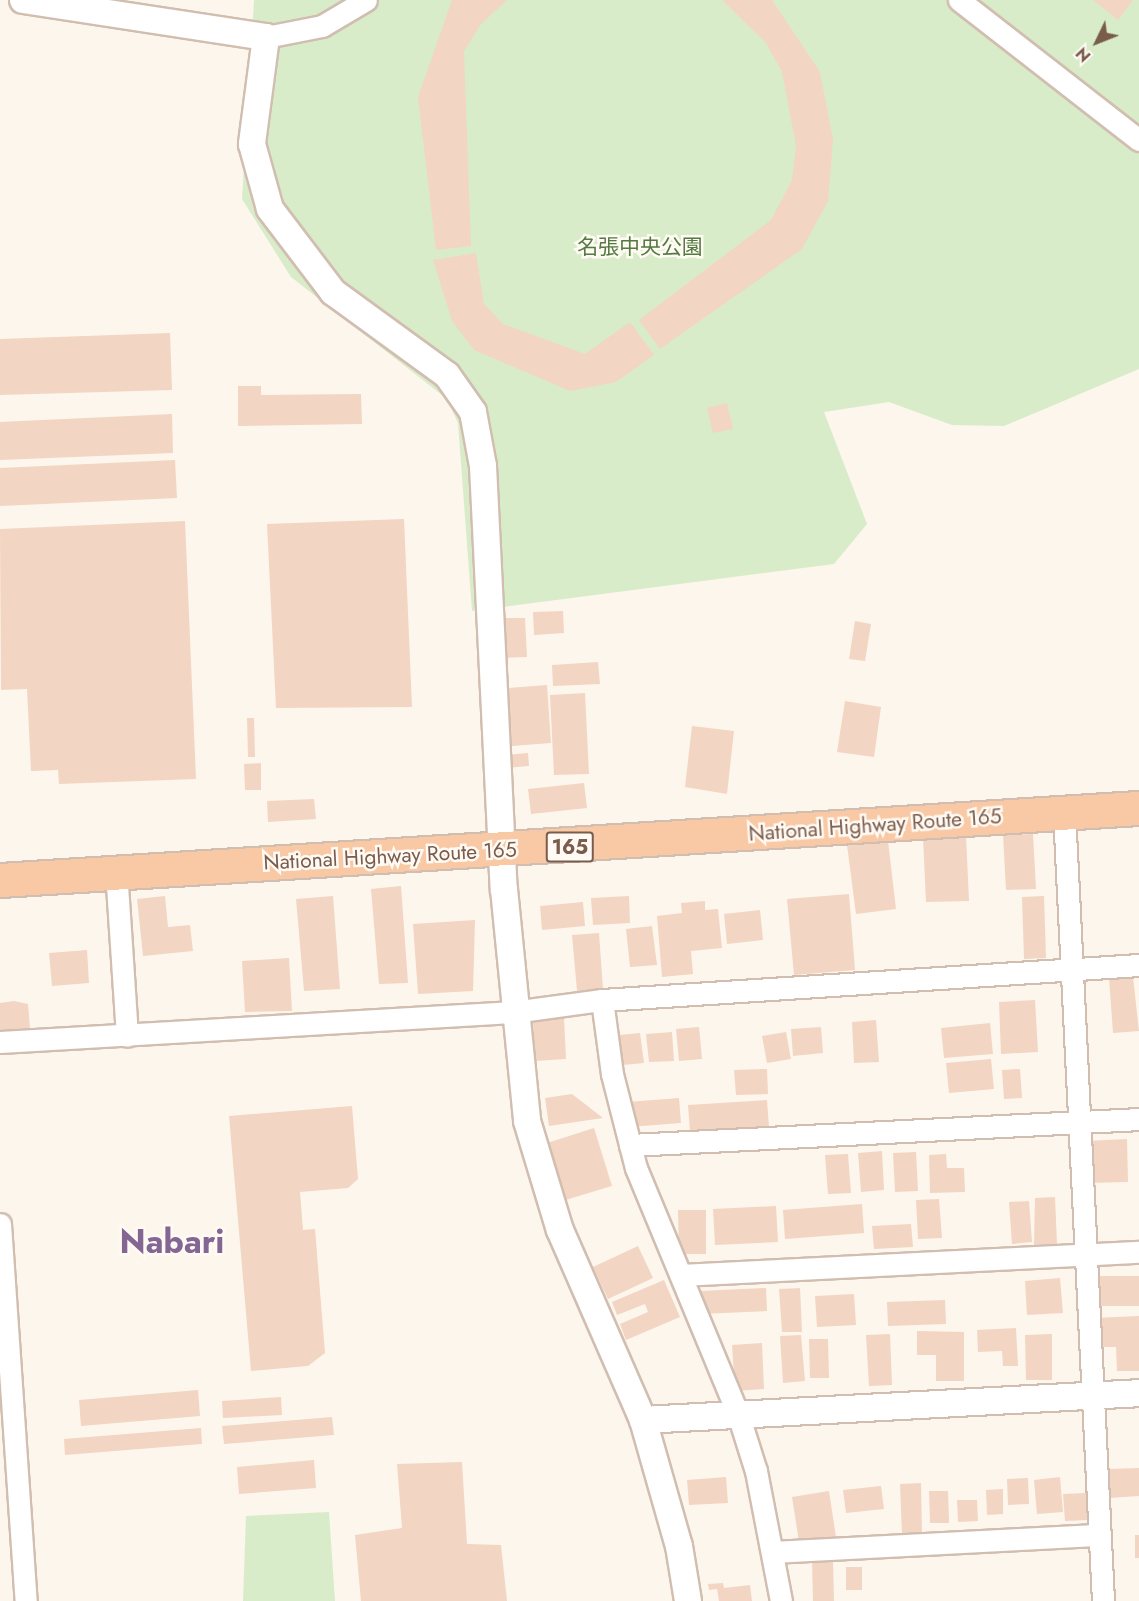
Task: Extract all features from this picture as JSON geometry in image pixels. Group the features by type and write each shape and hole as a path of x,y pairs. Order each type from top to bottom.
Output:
{"highway":[{"name":"National Highway Route 165","path":"0,880 116,870 502,851 1139,808"}],"street":[{"path":"23,0 266,37 322,26 366,0"},
{"path":"959,0 1139,140"},
{"path":"266,37 252,144 270,209 333,292 447,375 478,427 513,1012 527,1121 543,1176 577,1272 643,1420 679,1546 688,1601"},
{"path":"1064,812 1103,1601"},
{"path":"116,870 127,1036"},
{"path":"0,1042 513,1012 602,1000 1139,965"},
{"path":"602,1000 630,1145 738,1414 774,1552 781,1601"},
{"path":"630,1145 1139,1119"},
{"path":"0,1224 10,1516 26,1601"},
{"path":"681,1275 1139,1252"},
{"path":"643,1420 1139,1393"},
{"path":"774,1552 1100,1535"}],"green space":[{"name":"名張中央公園","path":"254,0 1139,0 1139,369 1004,426 952,425 889,402 824,412 867,524 834,564 472,611 458,423 447,399 291,277 242,199"},
{"path":"329,1512 335,1601 243,1601 246,1516"}],"building":[{"path":"452,0 507,0 481,24 464,51 471,246 436,250 418,97"},
{"path":"722,0 772,0 820,72 833,140 828,201 802,249 660,349 639,320 771,220 792,180 796,146 782,72 766,43"},
{"path":"1093,0 1133,0 1118,20"},
{"path":"476,253 484,304 503,324 585,354 630,322 654,355 616,382 570,391 474,350 452,321 433,260"},
{"path":"170,333 172,390 0,395 0,339"},
{"path":"238,386 261,386 261,395 361,394 362,424 238,426"},
{"path":"727,403 733,429 713,433 707,408"},
{"path":"172,414 173,453 0,460 0,422"},
{"path":"175,460 177,498 0,506 0,468"},
{"path":"404,519 412,707 276,708 267,524"},
{"path":"185,521 196,779 59,784 58,770 31,771 27,689 1,690 0,529"},
{"path":"563,611 564,633 534,635 533,612"},
{"path":"503,618 525,618 527,657 504,658"},
{"path":"855,621 871,624 865,661 849,659"},
{"path":"598,662 600,684 553,686 552,665"},
{"path":"547,685 551,743 512,746 508,688"},
{"path":"585,693 589,774 554,775 550,695"},
{"path":"845,701 881,707 874,757 837,752"},
{"path":"247,718 254,718 255,757 248,757"},
{"path":"692,726 734,731 727,794 685,787"},
{"path":"528,753 529,766 505,768 504,755"},
{"path":"261,763 261,790 245,790 244,764"},
{"path":"584,783 587,808 531,814 528,789"},
{"path":"314,799 316,819 268,822 267,801"},
{"path":"1033,834 1036,889 1006,890 1003,835"},
{"path":"966,836 969,901 926,902 923,837"},
{"path":"888,841 896,909 856,914 847,845"},
{"path":"401,886 408,983 379,984 371,889"},
{"path":"849,894 855,970 794,975 787,899"},
{"path":"165,896 168,927 190,925 193,951 143,956 137,899"},
{"path":"333,896 340,989 304,991 296,899"},
{"path":"629,896 630,923 593,925 591,898"},
{"path":"1044,896 1046,958 1024,959 1022,897"},
{"path":"705,901 705,910 718,909 722,948 691,951 693,974 662,977 657,916 682,913 681,903"},
{"path":"583,902 585,926 542,930 540,906"},
{"path":"760,910 763,940 727,944 724,914"},
{"path":"475,920 473,991 418,994 413,924"},
{"path":"652,926 657,965 630,967 626,929"},
{"path":"599,933 603,989 577,991 572,935"},
{"path":"87,950 89,983 52,986 49,953"},
{"path":"289,958 292,1011 245,1012 242,961"},
{"path":"1133,977 1139,1031 1113,1033 1109,978"},
{"path":"1035,1000 1038,1052 1001,1054 999,1002"},
{"path":"14,1001 28,1004 30,1028 0,1030 0,1003"},
{"path":"564,1018 566,1059 535,1061 533,1020"},
{"path":"876,1020 879,1062 854,1063 852,1022"},
{"path":"990,1023 993,1054 944,1058 941,1028"},
{"path":"699,1027 702,1059 679,1061 676,1029"},
{"path":"821,1027 823,1053 793,1056 791,1029"},
{"path":"672,1032 674,1061 649,1062 646,1034"},
{"path":"786,1032 791,1059 767,1063 762,1036"},
{"path":"640,1033 644,1063 623,1065 619,1035"},
{"path":"991,1059 994,1089 949,1093 946,1063"},
{"path":"767,1069 768,1094 736,1095 734,1070"},
{"path":"1020,1069 1022,1098 1004,1099 1002,1070"},
{"path":"572,1094 603,1118 549,1126 545,1098"},
{"path":"679,1098 681,1123 629,1127 627,1102"},
{"path":"767,1100 769,1127 690,1132 688,1105"},
{"path":"352,1106 358,1179 348,1188 300,1192 303,1230 315,1229 325,1353 308,1366 251,1371 229,1116"},
{"path":"594,1128 612,1186 562,1201 544,1144"},
{"path":"1127,1139 1128,1182 1087,1183 1086,1141"},
{"path":"882,1151 884,1190 861,1192 858,1153"},
{"path":"916,1152 918,1191 895,1192 893,1153"},
{"path":"848,1154 851,1193 828,1194 825,1155"},
{"path":"946,1154 947,1168 964,1168 965,1192 930,1193 929,1155"},
{"path":"1055,1197 1057,1244 1034,1245 1035,1198"},
{"path":"939,1199 942,1238 918,1239 916,1200"},
{"path":"1029,1201 1032,1242 1012,1244 1009,1202"},
{"path":"862,1204 864,1233 785,1239 783,1210"},
{"path":"776,1206 778,1242 715,1245 713,1209"},
{"path":"678,1210 706,1210 706,1254 679,1254"},
{"path":"911,1224 913,1247 874,1249 872,1226"},
{"path":"638,1246 653,1278 608,1299 593,1267"},
{"path":"1099,1276 1139,1276 1139,1306 1099,1306"},
{"path":"1060,1278 1063,1313 1027,1315 1025,1281"},
{"path":"664,1280 680,1317 626,1340 620,1324 648,1312 645,1304 617,1315 612,1302"},
{"path":"766,1288 767,1311 701,1314 700,1291"},
{"path":"800,1288 802,1332 782,1332 779,1289"},
{"path":"854,1294 856,1325 817,1327 815,1296"},
{"path":"945,1300 946,1324 888,1326 887,1302"},
{"path":"1139,1316 1139,1371 1117,1371 1116,1347 1095,1347 1093,1318"},
{"path":"1016,1328 1018,1366 1003,1366 1002,1351 978,1352 977,1330"},
{"path":"917,1331 964,1332 964,1381 936,1381 936,1355 917,1355"},
{"path":"890,1334 892,1385 869,1386 866,1335"},
{"path":"1052,1334 1052,1380 1026,1380 1025,1335"},
{"path":"801,1335 805,1381 783,1383 780,1336"},
{"path":"809,1339 828,1339 829,1378 810,1378"},
{"path":"762,1343 764,1389 735,1391 732,1345"},
{"path":"198,1390 200,1416 81,1426 79,1400"},
{"path":"281,1397 282,1415 223,1418 222,1401"},
{"path":"332,1417 334,1435 224,1444 222,1426"},
{"path":"201,1428 202,1444 65,1455 64,1439"},
{"path":"314,1460 316,1488 239,1494 237,1467"},
{"path":"462,1462 467,1544 501,1545 507,1601 361,1601 355,1535 402,1528 397,1464"},
{"path":"1139,1468 1139,1496 1109,1498 1108,1469"},
{"path":"726,1477 728,1503 689,1505 687,1480"},
{"path":"1060,1477 1063,1512 1037,1514 1034,1480"},
{"path":"1028,1478 1029,1504 1008,1505 1007,1479"},
{"path":"921,1483 922,1534 902,1535 900,1484"},
{"path":"881,1486 884,1509 846,1513 843,1490"},
{"path":"1003,1489 1003,1514 987,1515 986,1490"},
{"path":"829,1491 836,1537 799,1542 792,1497"},
{"path":"929,1491 948,1491 949,1523 930,1523"},
{"path":"1086,1493 1088,1520 1065,1521 1063,1494"},
{"path":"957,1500 977,1500 978,1521 958,1522"},
{"path":"1135,1535 1139,1535 1139,1558 1135,1558"},
{"path":"812,1561 833,1561 834,1601 813,1601"},
{"path":"846,1567 862,1567 862,1590 846,1590"},
{"path":"723,1583 724,1588 750,1585 752,1601 719,1601 717,1589 709,1590 708,1584"}],"district":[{"name":"Nabari","path":"172,1242"}]}
